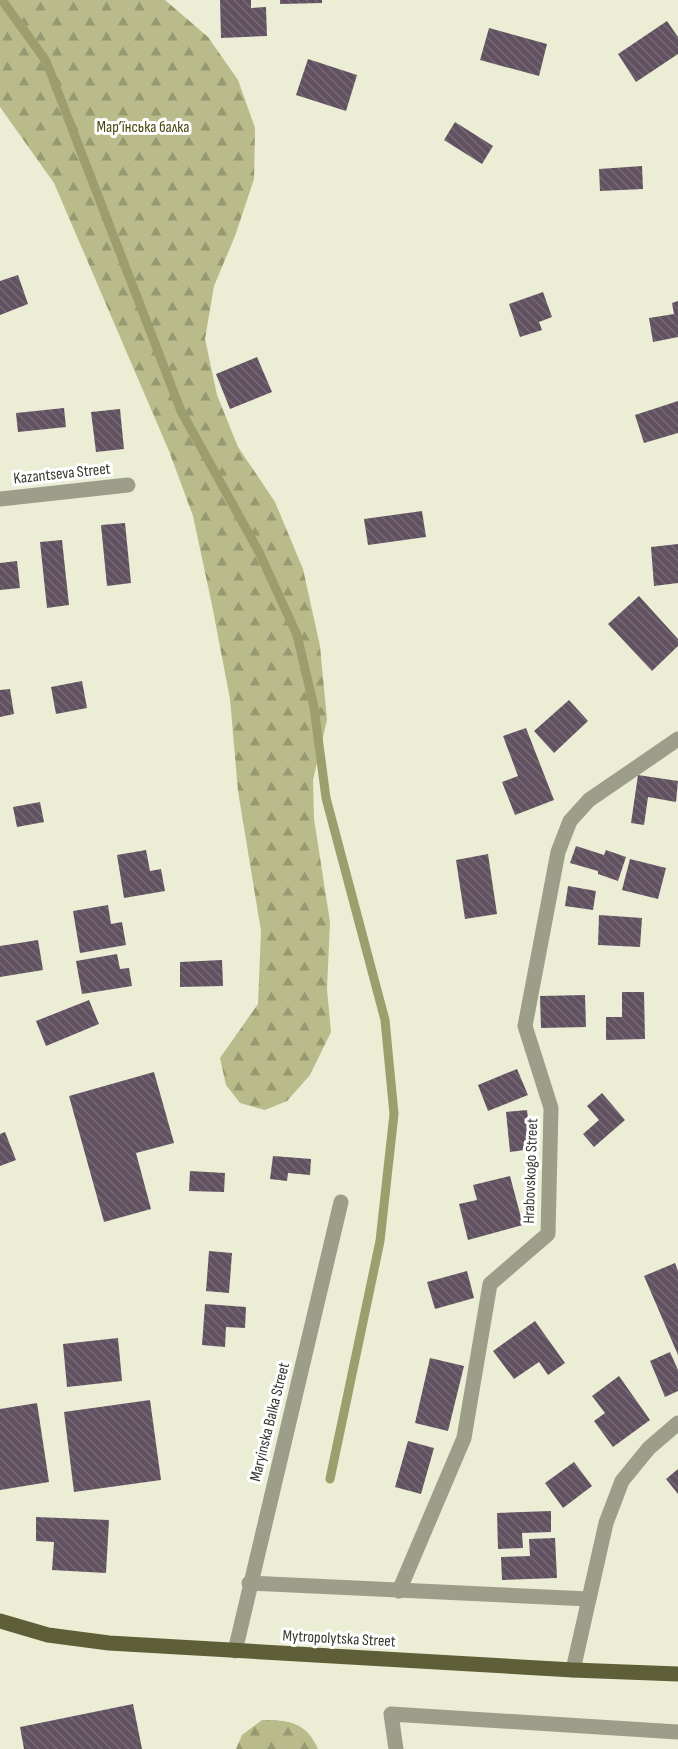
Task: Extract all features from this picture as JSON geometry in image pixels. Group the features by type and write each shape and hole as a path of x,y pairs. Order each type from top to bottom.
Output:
{"main road":[{"name":"Mytropolytska Street","path":"0,1621 48,1635 109,1643 678,1674"}],"street":[{"name":"Kazantseva Street","path":"0,499 128,485"},
{"name":"Hrabovskogo Street","path":"399,1591 464,1438 490,1284 548,1234 551,1108 525,1026 558,852 570,821 589,800 678,739"},
{"name":"Maryinska Balka Street","path":"235,1651 249,1583 341,1202"},
{"path":"573,1670 606,1523 622,1481 649,1448 678,1423"},
{"path":"249,1583 589,1599"},
{"path":"396,1749 391,1714 678,1732"}],"green space":[{"name":"Мар’їнська балка","path":"0,0 165,0 208,37 238,80 255,128 254,179 235,236 214,286 205,339 217,395 238,447 275,502 303,569 320,646 327,720 313,780 314,819 330,922 327,989 331,1032 310,1075 287,1101 265,1110 240,1103 226,1085 220,1058 258,1004 261,931 238,791 230,699 193,516 169,451 54,183 0,107"},
{"path":"262,1720 296,1724 308,1733 318,1749 236,1749 242,1735"}],"building":[{"path":"220,0 251,0 251,8 266,7 267,36 221,38"},
{"path":"280,0 322,0 322,3 280,4"},
{"path":"667,21 678,37 678,54 636,82 618,54"},
{"path":"489,28 547,44 539,76 480,60"},
{"path":"308,59 357,75 346,111 296,95"},
{"path":"455,122 493,146 482,164 444,140"},
{"path":"642,166 643,189 600,191 599,169"},
{"path":"18,275 28,304 0,315 0,281"},
{"path":"543,292 552,317 539,322 542,330 520,337 509,304"},
{"path":"678,301 678,337 653,342 649,318 674,314 672,303"},
{"path":"257,357 272,392 230,409 216,374"},
{"path":"678,401 678,433 644,443 635,415"},
{"path":"64,408 66,427 18,432 16,413"},
{"path":"120,409 124,449 96,452 91,412"},
{"path":"422,511 426,537 368,545 364,519"},
{"path":"125,523 131,583 107,586 101,525"},
{"path":"62,540 69,605 47,608 40,542"},
{"path":"678,544 678,583 654,586 651,547"},
{"path":"17,561 20,588 0,590 0,563"},
{"path":"639,596 678,639 678,646 652,671 608,624"},
{"path":"82,681 87,708 56,714 51,687"},
{"path":"10,689 14,714 0,717 0,690"},
{"path":"569,700 588,721 554,753 534,731"},
{"path":"526,728 554,800 515,815 502,782 518,776 503,736"},
{"path":"638,775 678,781 676,802 648,797 644,825 631,823"},
{"path":"40,802 44,822 17,827 13,807"},
{"path":"576,846 604,855 606,850 626,857 618,881 598,874 598,871 570,863"},
{"path":"146,850 150,871 161,869 165,891 124,898 117,855"},
{"path":"488,854 497,914 465,919 456,860"},
{"path":"630,859 666,868 658,899 622,890"},
{"path":"568,886 596,891 593,910 565,906"},
{"path":"108,905 111,924 122,922 126,945 80,953 73,911"},
{"path":"599,915 642,918 640,947 598,945"},
{"path":"38,940 43,970 0,977 0,946"},
{"path":"117,954 120,969 129,968 132,986 82,994 76,961"},
{"path":"222,960 223,986 180,987 180,962"},
{"path":"622,992 644,992 645,1039 606,1040 606,1017 622,1017"},
{"path":"585,995 586,1027 541,1028 540,996"},
{"path":"89,1000 99,1024 46,1046 36,1021"},
{"path":"517,1069 528,1095 488,1111 478,1085"},
{"path":"154,1072 174,1143 136,1153 151,1209 104,1222 69,1096"},
{"path":"602,1093 625,1120 594,1147 583,1134 599,1120 587,1106"},
{"path":"527,1110 532,1149 510,1152 506,1112"},
{"path":"5,1132 16,1160 0,1166 0,1134"},
{"path":"273,1156 311,1159 310,1175 288,1173 287,1181 270,1179"},
{"path":"190,1171 225,1173 224,1192 189,1191"},
{"path":"510,1176 523,1225 468,1240 459,1204 477,1200 473,1185"},
{"path":"209,1251 232,1253 229,1293 206,1291"},
{"path":"675,1263 678,1271 678,1355 644,1276"},
{"path":"467,1271 474,1298 435,1309 427,1282"},
{"path":"205,1304 246,1307 245,1328 226,1327 225,1347 202,1345"},
{"path":"535,1321 565,1363 548,1375 539,1362 514,1379 493,1351"},
{"path":"118,1338 122,1381 67,1387 63,1344"},
{"path":"670,1352 678,1370 678,1391 665,1397 650,1361"},
{"path":"430,1358 464,1366 448,1431 415,1423"},
{"path":"619,1376 650,1420 613,1447 594,1421 605,1413 592,1396"},
{"path":"150,1400 161,1480 74,1492 64,1412"},
{"path":"37,1403 49,1482 0,1490 0,1409"},
{"path":"408,1441 434,1448 421,1494 395,1487"},
{"path":"574,1462 592,1486 563,1508 545,1483"},
{"path":"678,1469 678,1494 666,1479"},
{"path":"551,1511 551,1532 522,1533 523,1548 498,1549 497,1513"},
{"path":"36,1517 109,1520 106,1573 52,1570 54,1542 36,1541"},
{"path":"555,1538 557,1578 502,1580 501,1557 530,1556 529,1539"},
{"path":"133,1704 142,1749 24,1749 20,1727"}],"waterway":[{"path":"2,0 46,61 181,411 259,552 297,635 314,707 326,798 385,1020 394,1114 380,1241 330,1479"}]}
